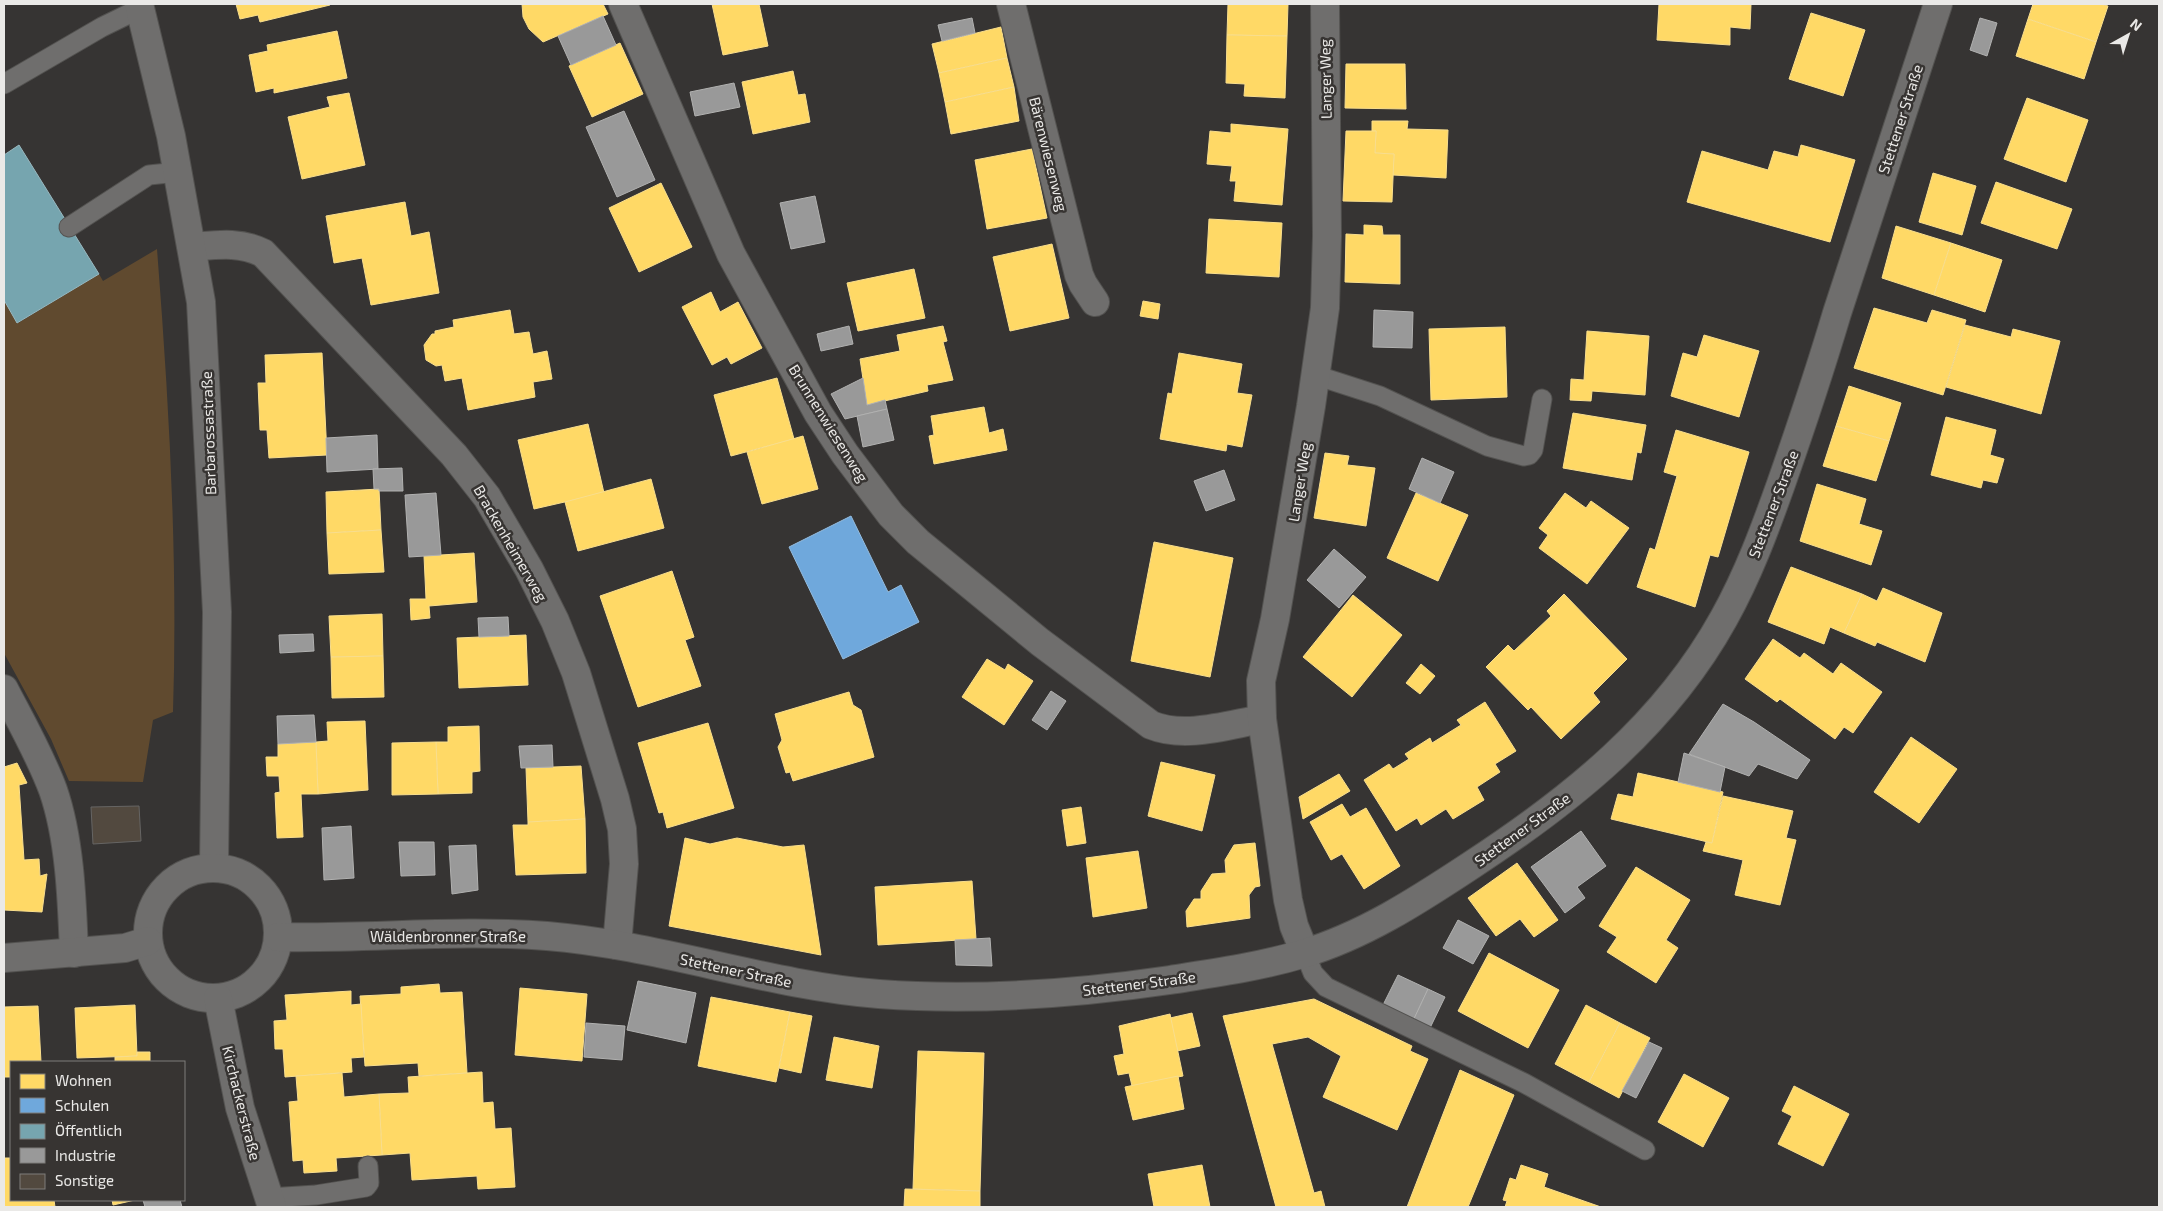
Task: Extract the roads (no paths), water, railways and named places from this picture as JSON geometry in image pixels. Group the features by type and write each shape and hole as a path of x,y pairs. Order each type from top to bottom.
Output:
{"street":[{"name":"Brunnenwiesenweg","path":"623,4 715,218 753,296 818,413 845,454 903,528 970,586 1040,642 1151,725 1174,731 1262,719"},
{"name":"Bärenwiesenweg","path":"1011,4 1079,275 1095,302"},
{"name":"Langer Weg","path":"1305,953 1294,926 1288,900 1262,719 1261,681 1276,619 1316,375 1326,292 1325,4"},
{"name":"Stettener Straße","path":"617,945 789,982 873,993 922,996 1048,993 1125,986 1250,967 1305,953 1340,941 1388,918 1446,882 1539,819 1602,768 1651,721 1708,646 1739,590 1770,516 1808,409 1938,4"},
{"name":"Barbarossastraße","path":"140,6 178,172 201,302 217,612 214,868"},
{"name":"Brackenheimerweg","path":"192,247 236,245 263,253 373,368 471,476 500,518 529,569 555,621 579,681 615,799 624,850 617,945"},
{"path":"4,689 52,788 57,805 72,902 74,953"},
{"path":"199,869 228,869 243,874 267,896 274,911 278,937 276,954 269,969 259,980 233,995 204,998 186,994 173,986 161,974 153,959 148,941 148,922 152,907 159,895 170,883 199,869"},
{"name":"Wäldenbronner Straße","path":"278,937 493,934 548,936 617,945"},
{"path":"4,958 125,948 148,941"},
{"name":"Kirchackerstraße","path":"218,998 240,1108 270,1203"}],"lane":[{"path":"4,84 140,6"},
{"path":"69,227 149,175 178,172"},
{"path":"1316,375 1380,396 1486,446 1524,456 1529,455 1533,450 1542,399"},
{"path":"1305,953 1313,972 1326,987 1524,1083 1645,1150"},
{"path":"270,1203 366,1187 369,1183 368,1166"}]}
